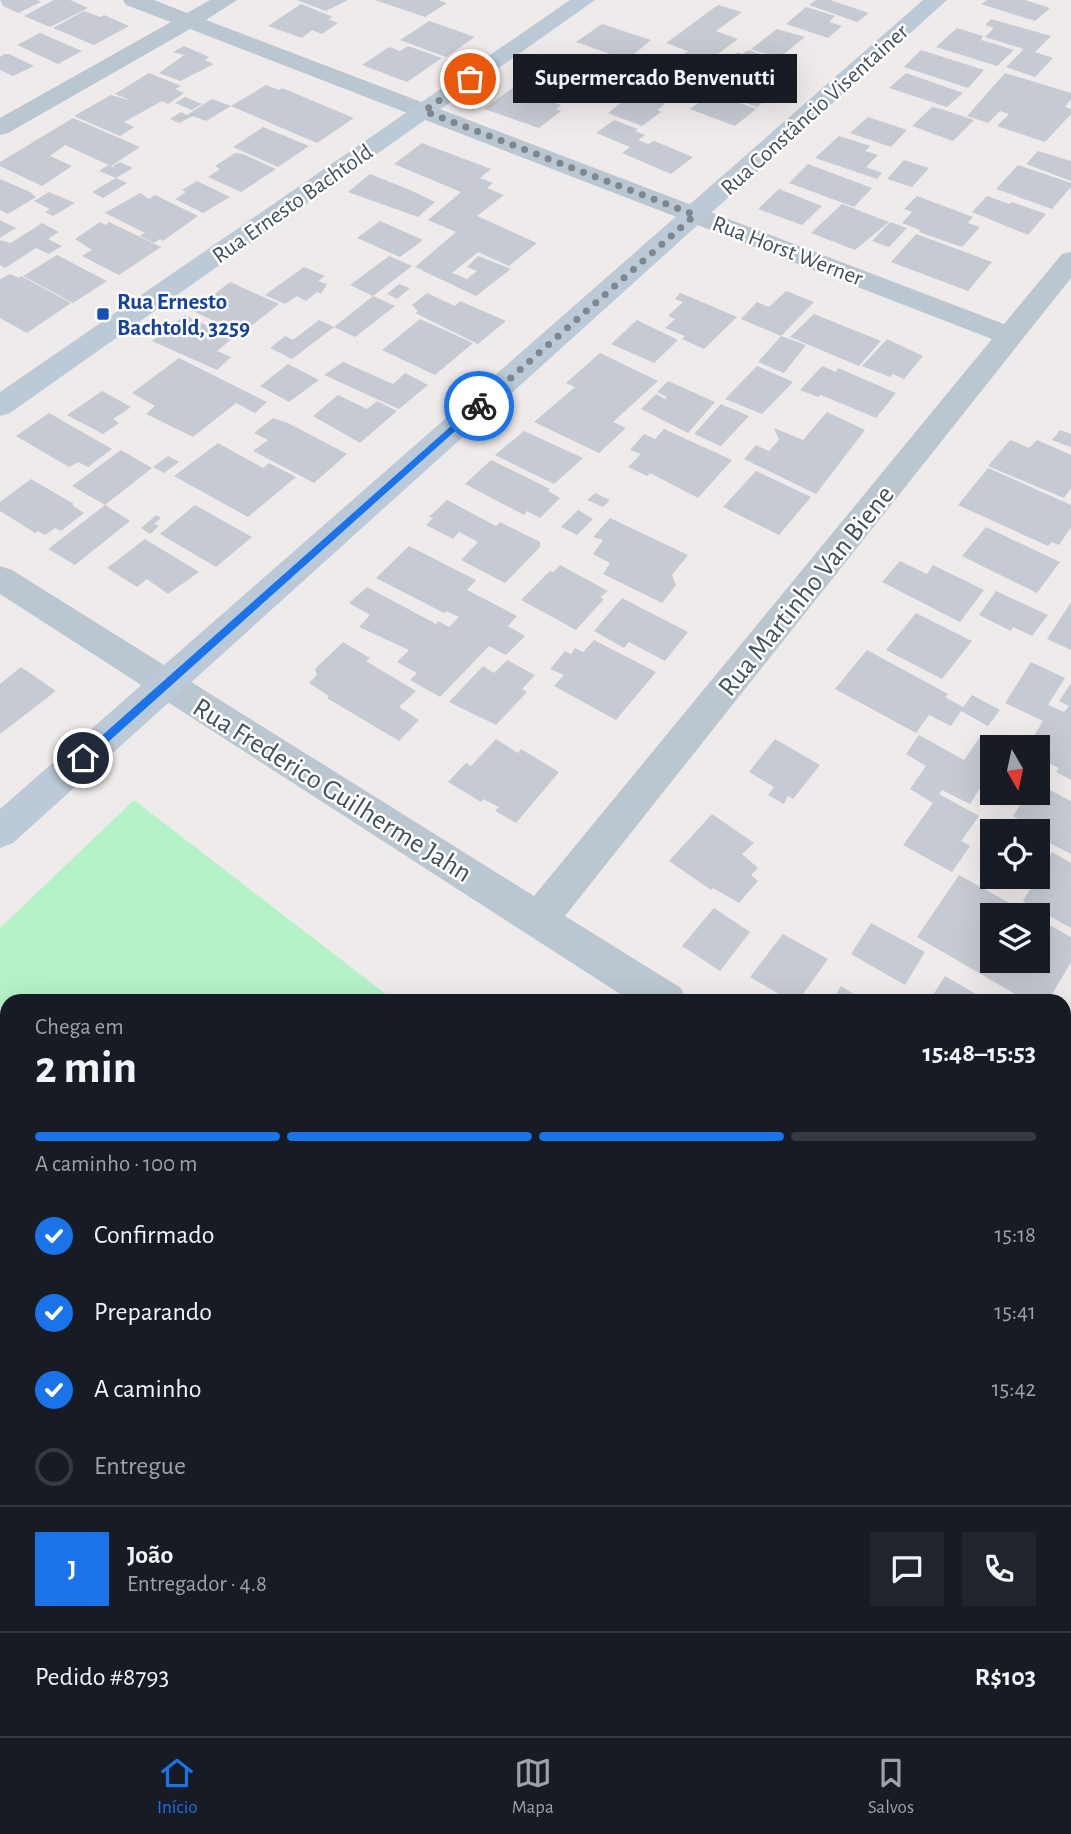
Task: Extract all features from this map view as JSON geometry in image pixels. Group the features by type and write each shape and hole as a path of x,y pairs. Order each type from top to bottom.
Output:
{"street":[{"name":"Rua Horst Werner","path":"134,0 1010,335"},
{"path":"0,128 226,0"},
{"name":"Rua Ernesto Bachtold","path":"0,405 584,0"},
{"name":"Rua Constâncio Visentainer","path":"0,832 936,0"},
{"name":"Rua Martinho Van Biene","path":"538,920 1071,260"},
{"name":"Rua Frederico Guilherme Jahn","path":"0,578 655,994"}],"green space":[{"path":"134,800 386,994 0,994 0,928"}],"building":[{"path":"0,0 41,2 18,13 3,6"},
{"path":"54,0 70,0 88,8 50,27 24,16"},
{"path":"297,0 348,0 326,11"},
{"path":"375,0 438,0 447,3 425,17"},
{"path":"816,0 830,0 869,13 857,22 809,5"},
{"path":"987,0 1025,0 1050,8 1035,21 981,4"},
{"path":"301,4 333,17 328,19 338,23 322,34 312,30 302,38 268,26"},
{"path":"718,5 742,12 716,31 738,39 711,59 702,56 694,62 681,57 688,51 666,43"},
{"path":"806,7 835,16 829,22 842,26 828,38 786,24"},
{"path":"84,11 100,17 104,15 129,26 94,45 53,28"},
{"path":"991,19 1051,36 1035,52 1053,58 1035,77 1006,67 1024,49 985,37 994,28 985,25"},
{"path":"429,21 475,37 446,57 400,40"},
{"path":"602,24 651,40 627,60 576,42"},
{"path":"957,28 983,36 979,43 982,40 1014,50 997,66 936,47"},
{"path":"777,29 805,37 779,58 751,49"},
{"path":"40,33 82,51 58,64 17,45"},
{"path":"184,46 209,57 205,60 214,64 180,81 159,73 184,55 173,52"},
{"path":"408,46 442,58 407,82 362,65 389,47 400,51"},
{"path":"749,50 763,55 758,59 771,64 759,73 726,60 738,52 742,54"},
{"path":"921,50 984,70 968,88 904,67"},
{"path":"5,54 34,66 13,76 0,70 0,57"},
{"path":"542,60 600,81 595,84 606,89 598,95 589,92 592,90 559,78 551,85 522,74"},
{"path":"721,65 782,86 757,107 689,82 697,76 703,78"},
{"path":"644,66 661,72 636,92 606,82 614,76 625,80"},
{"path":"149,73 181,86 175,89 184,93 168,104 162,101 124,122 134,127 120,136 74,116 111,95 132,101 115,94"},
{"path":"906,73 963,93 947,107 889,88"},
{"path":"1005,73 1071,93 1071,99 1065,107 1071,109 1071,114 1045,142 997,126 1009,114 1000,111 988,123 967,116"},
{"path":"659,77 680,85 670,93 648,86"},
{"path":"266,85 279,90 282,88 354,118 317,143 231,106"},
{"path":"515,86 554,100 552,102 561,105 556,109 561,111 539,128 484,109"},
{"path":"634,93 665,104 657,110 661,112 642,126 608,113"},
{"path":"712,93 756,109 735,126 690,109"},
{"path":"185,97 202,104 192,110 175,103"},
{"path":"212,99 231,106 206,121 193,116 179,123 170,119 181,112 187,115"},
{"path":"932,107 974,120 953,141 912,126"},
{"path":"868,117 907,130 891,147 850,133"},
{"path":"73,118 140,147 111,166 65,145 50,156 72,166 42,186 0,166 0,162"},
{"path":"614,120 638,129 635,131 645,135 638,140 648,144 654,141 693,157 671,174 622,153 630,147 596,133"},
{"path":"263,127 309,146 278,167 233,147"},
{"path":"839,136 870,146 865,151 878,155 866,167 882,173 877,179 815,158"},
{"path":"422,143 491,169 480,178 493,183 487,188 504,195 477,216 537,243 509,266 478,252 452,273 467,279 477,271 467,267 478,256 511,269 476,296 415,267 456,232 428,220 461,192 394,164"},
{"path":"1038,151 1071,161 1071,181 1026,164"},
{"path":"235,153 276,169 241,192 208,177 220,169 215,166"},
{"path":"904,160 929,168 912,187 887,179"},
{"path":"120,162 133,168 116,178 99,171 108,165 115,168 113,166"},
{"path":"808,164 872,188 854,207 789,183"},
{"path":"1018,165 1071,183 1071,187 1052,209 996,189"},
{"path":"370,174 435,202 418,217 348,192"},
{"path":"116,178 127,183 103,198 92,192"},
{"path":"0,179 36,197 8,214 0,210"},
{"path":"197,181 230,197 203,213 175,199 186,192 182,190"},
{"path":"779,189 822,206 802,225 758,209"},
{"path":"49,192 75,203 53,216 45,212 50,209 34,201"},
{"path":"140,193 149,199 155,195 198,216 163,241 160,239 154,243 140,236 145,233 105,213"},
{"path":"917,196 973,217 968,223 980,227 962,247 919,232 920,230 902,223 912,212 904,209"},
{"path":"987,196 1046,214 1028,235 972,212"},
{"path":"842,204 889,222 855,250 811,233"},
{"path":"0,220 16,228 0,238"},
{"path":"380,221 423,240 400,257 357,238"},
{"path":"100,222 106,225 109,222 161,247 119,275 82,256 92,250 75,239"},
{"path":"890,222 907,228 889,247 872,241"},
{"path":"42,223 59,232 48,239 62,246 49,254 36,248 5,268 0,265 0,240 11,243"},
{"path":"916,234 992,262 968,291 891,262"},
{"path":"57,255 107,281 73,303 23,276"},
{"path":"389,256 412,266 373,296 350,285"},
{"path":"304,267 325,276 318,281 327,284 321,294 317,292 306,301 297,296 285,304 265,295"},
{"path":"10,274 19,278 21,276 71,303 27,333 0,318 0,279"},
{"path":"230,282 279,304 241,334 193,311"},
{"path":"399,284 410,288 397,299 387,294"},
{"path":"786,291 814,302 781,336 741,319 757,302 769,307"},
{"path":"427,293 455,306 460,301 506,321 478,344 415,313 418,311 412,305"},
{"path":"680,293 737,317 704,349 682,339 685,336 665,328 675,319 668,316 683,302 675,299"},
{"path":"373,296 395,306 355,337 334,327"},
{"path":"814,314 881,341 859,366 790,337"},
{"path":"185,315 233,338 217,351 231,357 217,370 152,341"},
{"path":"420,319 473,343 435,375 382,350"},
{"path":"319,320 334,327 292,359 270,348 285,336 293,340"},
{"path":"637,320 678,340 654,363 611,344"},
{"path":"781,336 806,345 784,373 758,362"},
{"path":"887,339 923,356 904,379 893,374 890,377 862,366"},
{"path":"600,353 658,381 613,422 626,428 599,453 534,422 575,387 566,383"},
{"path":"179,358 267,402 255,413 236,403 193,437 146,414 155,406 132,393"},
{"path":"343,362 393,384 405,373 428,385 399,409 324,375"},
{"path":"288,364 319,380 289,402 260,386"},
{"path":"757,366 793,382 762,414 725,399"},
{"path":"822,366 836,372 838,368 896,393 876,418 821,395 818,397 800,390"},
{"path":"668,381 715,402 688,433 641,409 656,394 665,399 667,397 657,392"},
{"path":"102,391 131,407 113,419 119,423 103,434 67,415"},
{"path":"338,395 367,409 377,401 397,411 360,443 313,416"},
{"path":"721,404 749,416 721,446 694,434"},
{"path":"827,412 865,430 816,494 744,459 756,445 769,451 779,440 774,428 803,440"},
{"path":"49,413 112,449 88,467 78,462 69,467 16,436"},
{"path":"273,418 347,454 314,483 253,451 268,440 254,433"},
{"path":"664,429 732,460 698,498 650,473 647,476 628,467 641,454 630,450 644,434 655,439"},
{"path":"1060,430 1071,434 1071,447 1052,440"},
{"path":"524,431 583,458 554,484 495,455"},
{"path":"1010,440 1029,448 1037,440 1071,455 1071,488 1064,498 988,466"},
{"path":"218,443 263,468 269,463 296,477 248,517 174,476"},
{"path":"121,450 152,468 105,505 72,486"},
{"path":"168,456 179,462 164,473 153,467"},
{"path":"491,460 550,489 548,491 560,498 540,518 527,511 524,515 465,484"},
{"path":"988,468 1071,505 1071,527 1059,545 1052,542 1048,546 958,505"},
{"path":"756,471 811,497 779,535 723,507"},
{"path":"31,479 74,504 72,505 84,513 61,531 55,528 45,535 38,531 35,533 0,511 0,502"},
{"path":"595,493 610,500 603,507 587,500"},
{"path":"447,500 496,526 500,522 540,542 540,547 505,583 461,560 478,542 459,532 453,539 426,525 433,518 429,517"},
{"path":"105,505 130,521 75,565 48,549"},
{"path":"195,505 252,537 216,567 160,534"},
{"path":"578,510 593,519 577,535 561,527"},
{"path":"156,515 161,518 154,524 159,526 150,534 141,528"},
{"path":"610,518 688,555 672,575 676,585 662,603 603,574 610,563 593,554 603,540 593,537"},
{"path":"986,527 1060,562 1037,593 962,556"},
{"path":"145,539 199,572 168,594 147,579 137,587 107,568"},
{"path":"409,546 476,580 467,590 517,616 508,626 525,636 506,655 489,646 440,697 410,680 417,673 397,662 409,650 359,627 370,615 349,603 367,587 436,624 438,621 449,627 459,617 446,611 444,613 376,578"},
{"path":"900,561 927,574 933,565 984,590 960,622 882,582"},
{"path":"560,565 608,591 600,597 604,599 576,630 521,600 550,571 553,572"},
{"path":"996,591 1048,615 1032,636 1013,627 1011,631 979,615"},
{"path":"622,598 688,632 665,661 629,642 624,648 594,631"},
{"path":"1071,602 1071,650 1047,639"},
{"path":"916,613 972,641 942,679 886,650"},
{"path":"594,640 656,672 616,720 554,686 564,675 550,669 565,651 571,654 575,648 583,652"},
{"path":"343,642 370,658 366,661 416,691 399,707 419,720 399,741 327,698 329,696 309,683 317,675 315,669"},
{"path":"867,650 948,694 945,697 963,707 972,695 1000,710 988,726 961,711 951,726 929,715 916,733 835,689"},
{"path":"507,660 535,675 522,689 527,692 496,725 449,702 483,666 494,673"},
{"path":"1031,662 1065,678 1048,705 1064,712 1069,706 1059,701 1071,683 1071,780 1056,772 1059,768 1050,764 1050,735 1034,735 1043,721 1005,703"},
{"path":"21,667 56,691 0,734 0,684"},
{"path":"919,735 964,760 980,737 980,788 970,804 942,790 939,794 979,816 961,841 970,846 952,872 903,845 933,803 910,789 926,766 906,754"},
{"path":"496,739 518,753 521,749 559,772 516,823 495,811 499,807 483,799 481,802 448,782 466,763 471,766"},
{"path":"775,739 820,765 793,799 788,796 784,804 768,795 774,787 749,772"},
{"path":"1050,790 1071,801 1071,854 1050,843 1050,819 1018,819 1013,816 1020,805 1050,805"},
{"path":"712,814 754,843 742,854 758,868 751,875 758,881 739,903 713,888 711,890 669,861"},
{"path":"1052,852 1071,863 1071,928 1050,916 1050,903 1023,901 1030,889 1050,889"},
{"path":"959,875 1009,903 980,903 980,973 1050,973 1050,926 1071,937 1071,962 1052,994 1015,994 917,937"},
{"path":"714,908 750,932 720,971 682,946"},
{"path":"871,923 925,952 905,985 851,954"},
{"path":"783,934 828,959 803,994 779,994 750,977"},
{"path":"945,976 976,994 934,994"},
{"path":"841,986 853,994 836,994"}],"way so far":[{"path":"470,79 424,111 695,215 479,406"}],"place":[{"name":"Supermercado Benvenutti","path":"470,79"},
{"name":"Rua Ernesto Bachtold, 3259","path":"103,314"}],"route":[{"path":"83,758 479,406"}]}
